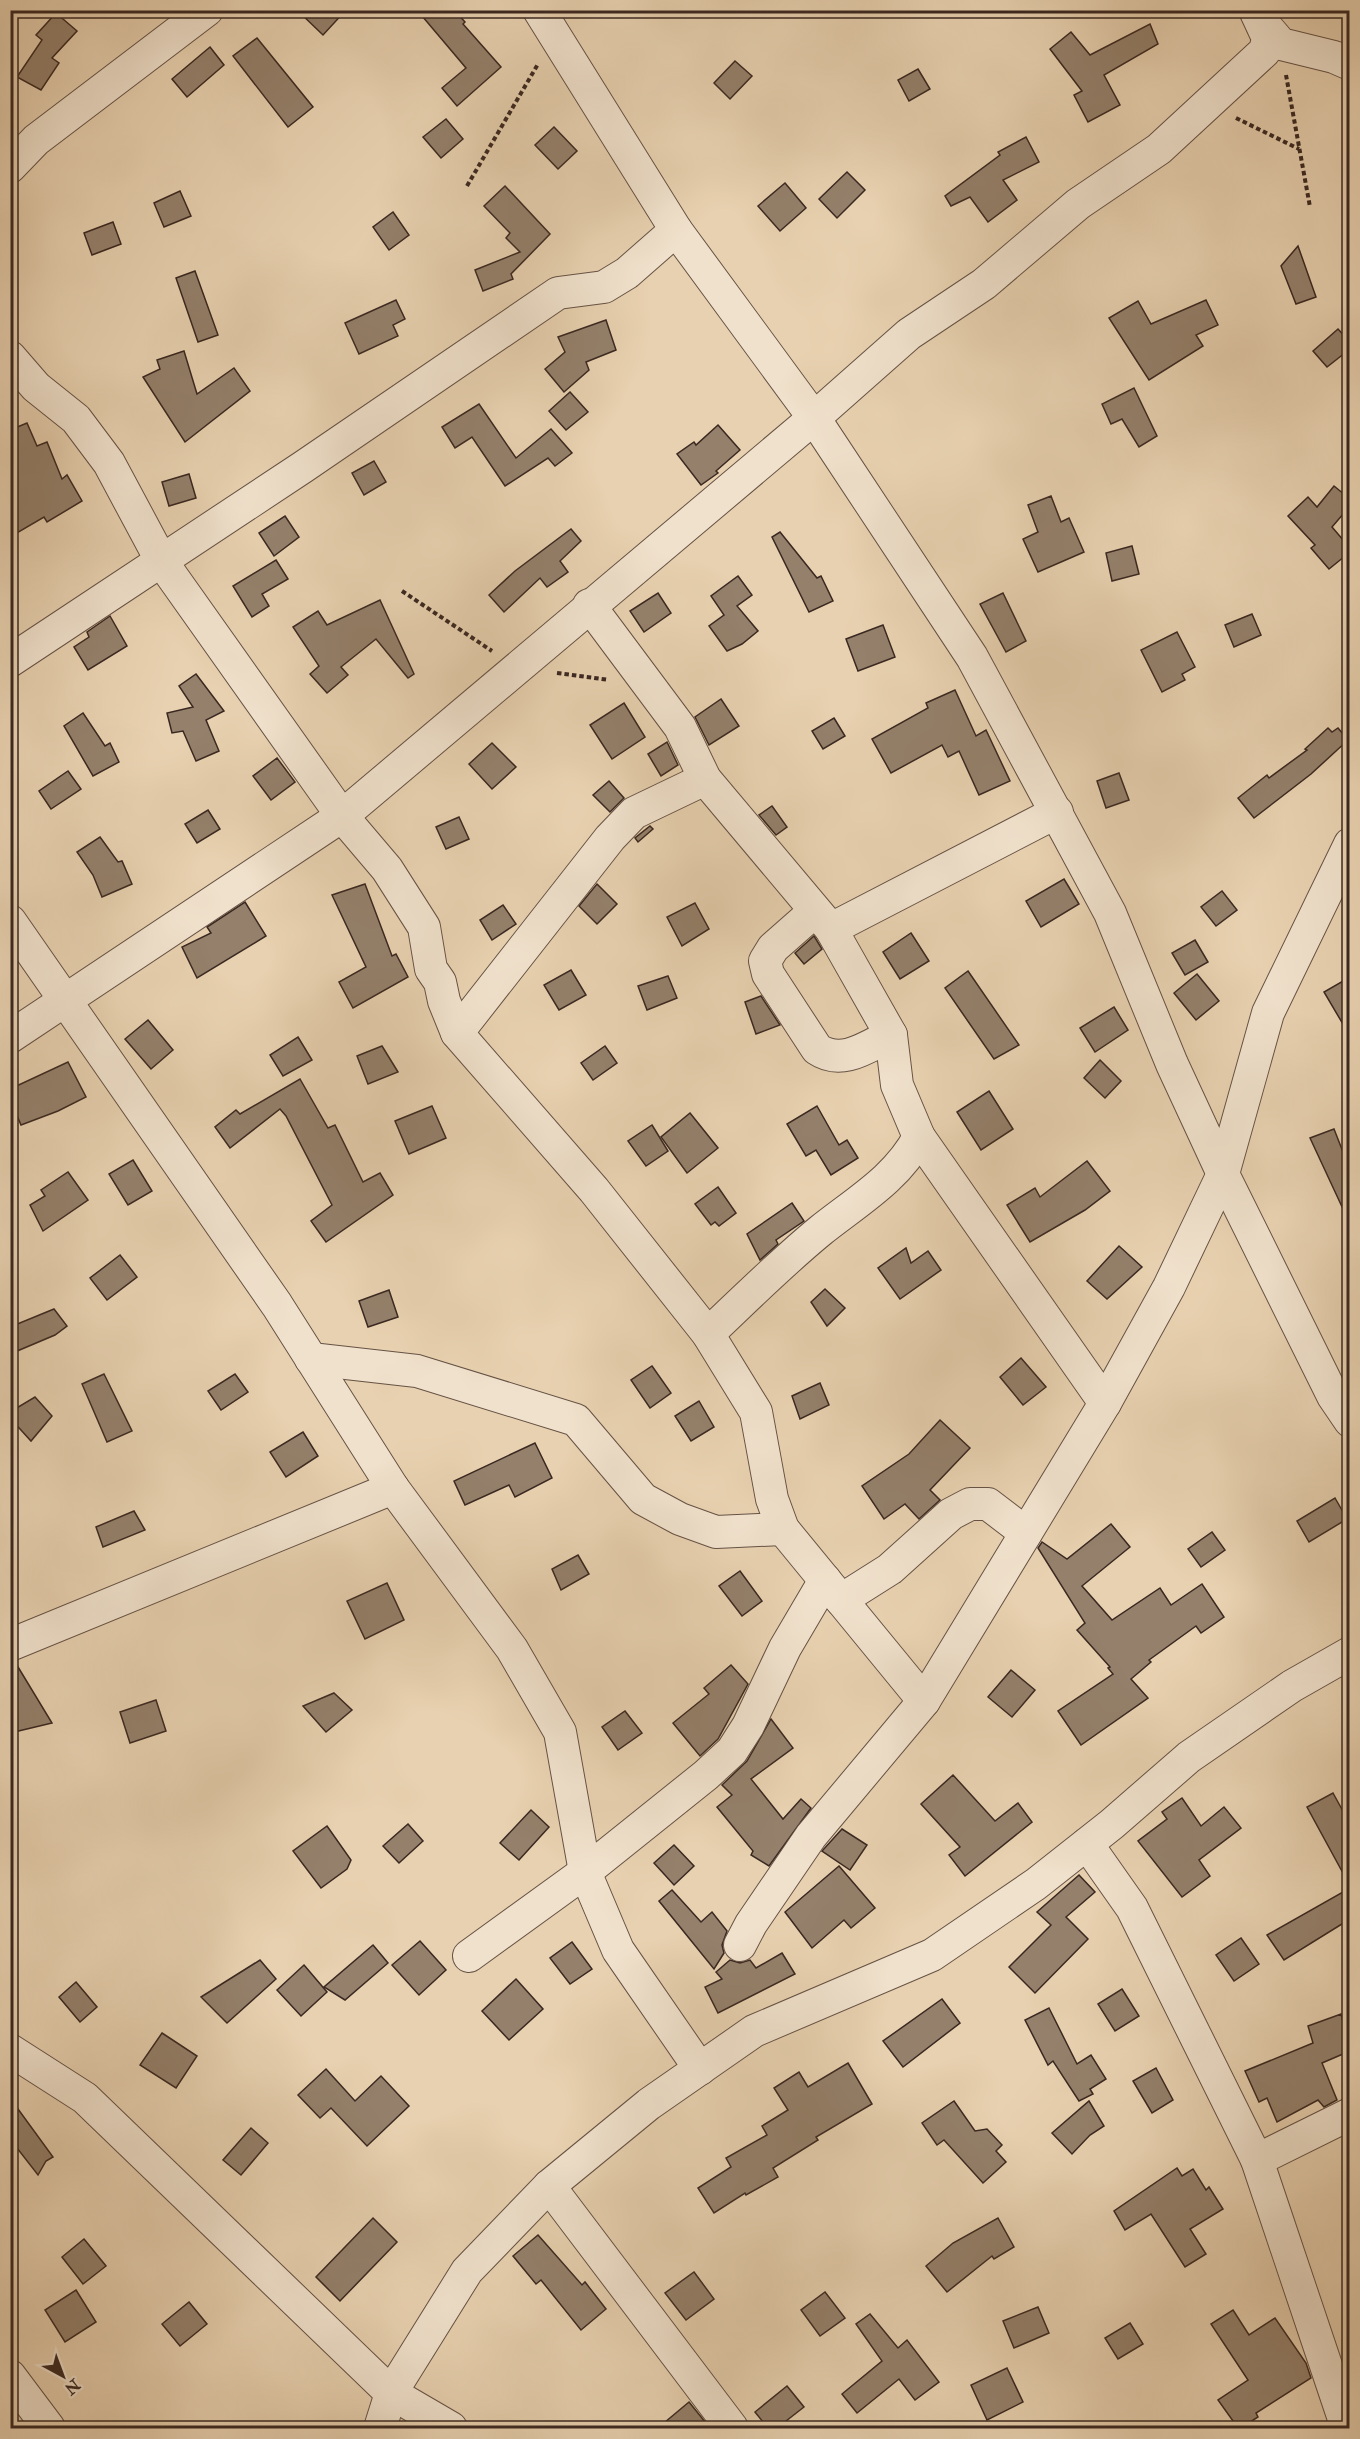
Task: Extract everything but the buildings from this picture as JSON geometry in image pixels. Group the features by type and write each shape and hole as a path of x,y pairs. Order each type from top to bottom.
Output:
{"street":[{"path":"10,167 36,140 207,10"},
{"path":"547,23 676,230 814,418 972,657 1110,913 1172,1064 1223,1174 1333,1396 1350,1421"},
{"path":"1266,26 1350,64"},
{"path":"10,1037 342,816 589,605 814,418 909,334 984,284 1078,204 1159,149 1265,51 1268,38 1266,26"},
{"path":"10,661 162,562 558,293 604,287 627,273 676,230"},
{"path":"10,357 36,387 76,419 109,463 162,562 342,816 387,869 424,927 431,969 440,982 444,1001 457,1033 594,1190 708,1334 756,1412 772,1499 783,1529 924,1701"},
{"path":"589,605 680,727 705,779 823,920 891,1035 897,1085 919,1137 1105,1402"},
{"path":"457,1033 610,838 634,813 705,779"},
{"path":"891,1035 837,1058 827,1056 817,1049 768,974 765,961 773,948 823,920 1057,812"},
{"path":"740,1945 751,1924 811,1836 924,1701 1105,1402 1168,1287 1223,1174 1268,1013 1347,856"},
{"path":"10,921 277,1305 393,1488 512,1649 560,1732 585,1872 618,1950 700,2069"},
{"path":"708,1334 819,1232 896,1173 908,1159 919,1137"},
{"path":"311,1359 417,1371 576,1420 643,1499 680,1519 716,1532 783,1529"},
{"path":"10,1646 393,1488"},
{"path":"469,1956 585,1872 706,1775 732,1751 748,1726 785,1648 833,1590 890,1569 951,1514 970,1504 988,1504 1026,1533"},
{"path":"380,2428 391,2393 467,2271 549,2186 649,2104 754,2031 932,1955 1036,1884 1189,1757 1292,1686 1350,1653"},
{"path":"1087,1844 1132,1908 1257,2160 1347,2428"},
{"path":"10,2050 85,2098 391,2393 451,2428"},
{"path":"1257,2160 1350,2114"},
{"path":"549,2186 732,2428"},
{"path":"10,2376 49,2428"}],"path":[{"path":"467,186 547,23"},
{"path":"1266,26 1299,149 1310,207"},
{"path":"1208,105 1299,149"}]}
